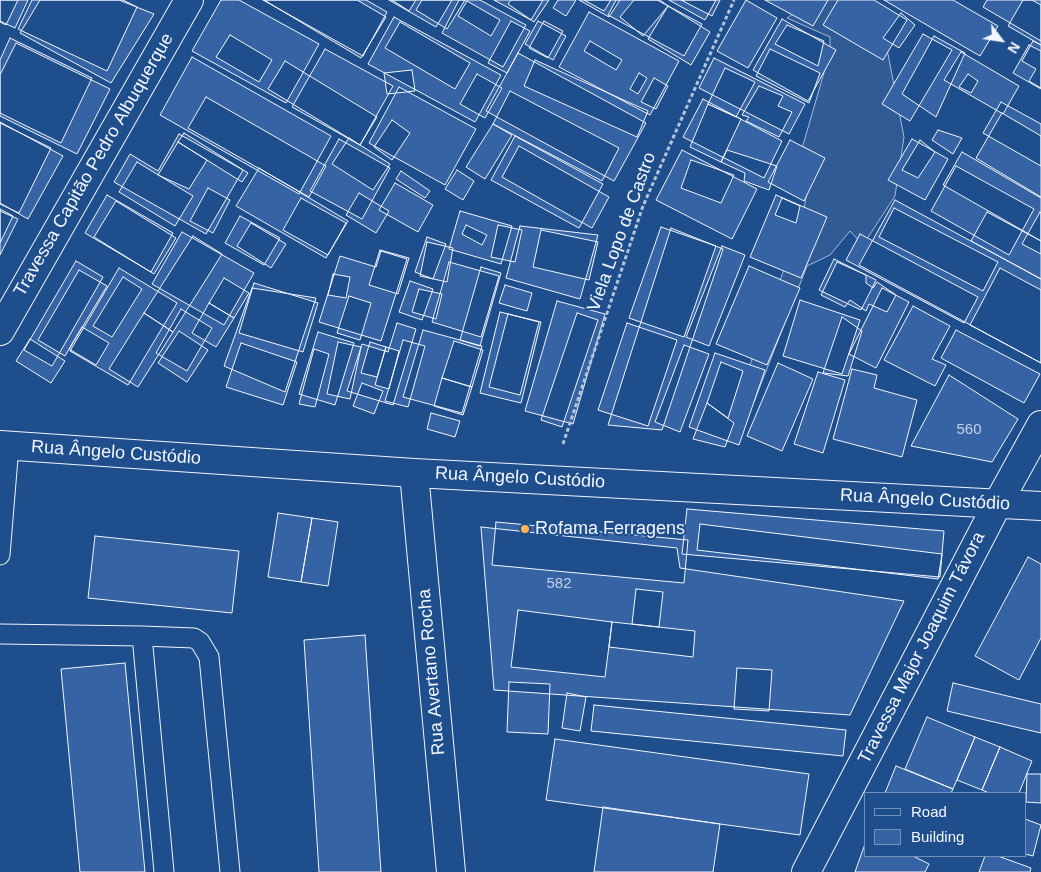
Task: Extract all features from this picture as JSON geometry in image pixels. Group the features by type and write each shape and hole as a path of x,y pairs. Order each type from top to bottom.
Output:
{"street":[{"name":"Travessa Capitão Pedro Albuquerque","path":"0,331 188,0"},
{"name":"Travessa Major Joaquim Távora","path":"806,872 998,503 1041,425"},
{"name":"Rua Ângelo Custódio","path":"5,445 414,473 1041,506"},
{"name":"Rua Avertano Rocha","path":"414,473 451,872"}],"lane":[{"path":"0,555 5,445"},
{"path":"0,634 194,638 207,652 230,872"},
{"path":"142,636 164,872"}],"path":[{"name":"Viela Lopo de Castro","path":"551,480 643,206 734,0"}],"shaded area":[{"path":"812,0 866,0 887,49 904,137 895,196 863,245 850,231 830,255 807,266 754,402 731,418 802,219 808,187 803,145 830,52 830,37 787,18"}],"building":[{"path":"0,0 28,0 15,28 0,21"},
{"path":"0,0 18,0 6,25 0,22"},
{"path":"32,0 123,0 137,7 107,71 18,29"},
{"path":"40,0 119,0 154,14 111,83 20,33"},
{"path":"221,0 239,0 319,44 286,103 192,51"},
{"path":"263,0 366,0 387,12 363,56"},
{"path":"264,0 357,0 386,17 361,58"},
{"path":"389,0 452,0 436,27"},
{"path":"392,0 416,0 409,11"},
{"path":"422,0 465,0 447,29 416,10"},
{"path":"459,0 480,0 526,25 503,67 442,33"},
{"path":"494,0 543,0 531,20"},
{"path":"511,0 549,0 534,22 508,4"},
{"path":"558,0 576,0 566,16 553,8"},
{"path":"579,0 620,0 609,17"},
{"path":"584,0 611,0 604,11"},
{"path":"616,0 657,0 702,24 684,56 608,15"},
{"path":"634,0 660,0 668,6 643,36 620,17"},
{"path":"669,0 716,0 705,20"},
{"path":"681,0 720,0 712,16"},
{"path":"746,0 777,18 748,68 717,51"},
{"path":"765,0 828,0 813,26"},
{"path":"838,0 874,0 907,20 883,60 823,25"},
{"path":"884,0 953,0 998,26 980,56"},
{"path":"987,0 1032,0 1041,5 1041,41 983,7"},
{"path":"1023,0 1041,0 1041,45 1008,26"},
{"path":"467,1 500,20 491,36 458,16"},
{"path":"668,6 710,32 691,65 648,39"},
{"path":"589,12 679,61 650,115 559,67"},
{"path":"901,13 915,25 899,48 883,38"},
{"path":"394,17 501,75 475,122 368,64"},
{"path":"782,19 836,50 808,101 753,70"},
{"path":"511,21 530,31 507,73 488,63"},
{"path":"538,21 566,36 553,60 525,44"},
{"path":"544,21 563,31 548,58 529,48"},
{"path":"400,22 470,63 455,89 385,48"},
{"path":"787,25 824,41 818,66 775,44"},
{"path":"923,34 952,50 910,121 882,104"},
{"path":"230,35 272,60 259,82 216,57"},
{"path":"934,36 965,53 936,117 902,94"},
{"path":"10,38 92,78 61,143 0,113 0,60"},
{"path":"590,41 622,60 616,70 584,51"},
{"path":"1033,41 1041,45 1041,88 1029,81 1036,69 1022,61"},
{"path":"16,43 110,89 77,154 0,116 0,75"},
{"path":"1029,45 1041,51 1041,89 1013,73"},
{"path":"325,49 393,86 360,145 292,107"},
{"path":"770,49 820,73 809,103 756,76"},
{"path":"961,52 1019,86 1003,114 944,80"},
{"path":"518,53 646,123 614,181 486,111"},
{"path":"192,57 331,136 299,194 160,115"},
{"path":"714,58 805,104 789,134 699,88"},
{"path":"535,60 648,111 637,137 524,86"},
{"path":"285,61 377,117 360,145 268,89"},
{"path":"725,68 755,82 736,117 708,104"},
{"path":"412,70 415,91 387,94 384,73"},
{"path":"639,73 647,78 638,94 630,89"},
{"path":"477,74 502,88 485,118 460,104"},
{"path":"968,74 978,81 971,93 959,87"},
{"path":"654,78 668,86 656,109 641,102"},
{"path":"759,86 783,96 778,106 792,112 779,137 746,121 749,117 742,115"},
{"path":"399,87 476,129 445,185 369,143"},
{"path":"510,91 619,148 602,181 493,124"},
{"path":"206,97 326,166 309,197 188,128"},
{"path":"703,99 782,141 764,178 683,137"},
{"path":"1001,102 1041,124 1041,166 983,133"},
{"path":"708,104 741,119 721,162 690,147"},
{"path":"1002,113 1041,136 1041,197 976,158"},
{"path":"392,120 410,133 392,160 374,147"},
{"path":"0,122 63,156 28,219 0,203"},
{"path":"0,123 51,148 19,213 0,204"},
{"path":"493,124 512,135 485,179 466,167"},
{"path":"938,130 962,138 953,154 932,140"},
{"path":"184,133 248,173 242,182 178,142"},
{"path":"179,134 243,170 206,234 114,182 130,154 158,171"},
{"path":"515,136 603,184 579,228 491,180"},
{"path":"349,138 390,164 373,190 332,164"},
{"path":"339,139 390,168 362,219 310,191"},
{"path":"912,139 948,159 925,200 888,180"},
{"path":"790,140 825,158 804,201 768,182"},
{"path":"920,140 935,152 918,178 902,170"},
{"path":"178,142 207,160 189,189 158,175"},
{"path":"519,146 609,197 592,228 502,177"},
{"path":"682,150 757,189 732,239 656,200"},
{"path":"727,150 777,166 769,190 744,181 745,173 721,162"},
{"path":"962,152 1041,198 1041,241 943,185"},
{"path":"691,160 734,175 721,203 681,188"},
{"path":"137,162 193,196 175,226 119,192"},
{"path":"956,166 1034,209 1009,255 931,211"},
{"path":"259,168 348,221 326,258 236,206"},
{"path":"457,170 474,181 463,200 445,189"},
{"path":"401,171 430,191 425,198 396,179"},
{"path":"395,183 433,205 418,232 379,210"},
{"path":"208,188 230,200 213,233 190,221"},
{"path":"359,193 389,211 376,233 346,215"},
{"path":"107,195 173,233 151,272 85,233"},
{"path":"776,195 827,217 801,278 750,257"},
{"path":"301,198 346,223 328,255 283,230"},
{"path":"782,198 800,206 796,223 775,215"},
{"path":"895,200 1041,279 1041,363 859,265"},
{"path":"116,201 176,238 154,274 94,237"},
{"path":"894,208 998,262 983,291 879,237"},
{"path":"0,209 13,216 0,243"},
{"path":"0,211 18,219 0,255"},
{"path":"460,211 512,226 501,264 449,249"},
{"path":"987,212 1041,241 1041,279 971,241"},
{"path":"1041,213 1041,254 1022,244"},
{"path":"240,216 280,238 264,265 225,243"},
{"path":"251,223 286,244 271,268 237,246"},
{"path":"466,225 487,235 482,245 462,234"},
{"path":"498,225 522,230 515,262 491,257"},
{"path":"520,226 598,235 580,299 506,278"},
{"path":"661,227 716,246 684,337 629,318"},
{"path":"671,228 723,249 662,430 608,425"},
{"path":"541,230 598,242 589,280 533,267"},
{"path":"182,232 254,273 224,325 152,284"},
{"path":"860,234 978,297 964,323 846,260"},
{"path":"193,236 222,254 173,332 144,313"},
{"path":"427,237 446,244 433,279 415,272"},
{"path":"427,242 453,248 447,282 420,276"},
{"path":"722,246 745,255 709,346 686,337"},
{"path":"380,250 409,258 398,294 369,285"},
{"path":"381,251 407,259 381,341 319,322 340,256 376,267"},
{"path":"834,259 876,280 861,310 819,290"},
{"path":"76,261 103,277 52,366 24,350"},
{"path":"449,262 499,276 481,337 432,322"},
{"path":"837,262 866,275 866,283 873,288 877,282 896,295 887,312 869,304 866,311 850,300 845,307 821,295"},
{"path":"749,266 800,288 767,365 716,344"},
{"path":"481,267 501,273 480,346 460,340"},
{"path":"119,268 177,303 128,385 70,351"},
{"path":"1000,268 1041,290 1041,363 970,325"},
{"path":"79,270 107,286 65,356 38,340"},
{"path":"333,274 350,277 346,298 328,295"},
{"path":"123,277 142,289 112,337 93,326"},
{"path":"224,278 249,293 234,318 209,303"},
{"path":"410,281 433,289 422,320 399,312"},
{"path":"254,283 318,303 303,352 239,333"},
{"path":"505,285 532,293 527,311 499,303"},
{"path":"252,288 316,298 285,392 224,366"},
{"path":"882,288 909,302 876,368 849,354"},
{"path":"419,289 442,294 436,319 412,312"},
{"path":"349,296 371,303 360,340 337,333"},
{"path":"800,300 860,320 842,374 783,356"},
{"path":"557,301 605,314 573,424 525,411"},
{"path":"209,303 234,318 216,347 192,333"},
{"path":"913,306 950,326 932,359 946,365 935,386 884,360"},
{"path":"181,309 212,328 187,371 156,353"},
{"path":"500,312 541,322 521,403 480,393"},
{"path":"144,313 173,332 138,387 109,369"},
{"path":"577,313 598,320 562,427 541,420"},
{"path":"508,314 539,322 520,395 489,387"},
{"path":"842,317 862,331 848,376 823,373"},
{"path":"397,323 416,329 393,405 347,391 362,344 388,352"},
{"path":"627,323 677,340 648,426 598,410"},
{"path":"82,327 109,343 96,365 69,349"},
{"path":"423,330 482,346 462,413 403,397"},
{"path":"956,330 1040,374 1024,403 941,358"},
{"path":"179,331 208,350 187,382 158,363"},
{"path":"318,332 354,343 335,405 299,394"},
{"path":"30,339 65,361 51,383 16,361"},
{"path":"403,340 425,346 408,407 385,401"},
{"path":"454,341 483,350 472,387 442,378"},
{"path":"338,342 361,347 350,399 327,394"},
{"path":"370,342 386,347 377,377 361,373"},
{"path":"241,343 297,362 283,405 226,387"},
{"path":"684,345 709,354 680,432 655,422"},
{"path":"386,347 399,351 389,389 375,385"},
{"path":"314,349 329,354 315,407 299,404"},
{"path":"715,353 765,370 739,445 689,427"},
{"path":"721,362 743,371 728,418 707,403"},
{"path":"778,363 813,379 782,451 747,436"},
{"path":"852,369 877,375 874,388 917,400 902,457 833,439"},
{"path":"818,372 845,380 823,453 794,444"},
{"path":"949,375 1018,419 992,462 911,446"},
{"path":"442,378 472,387 463,415 434,406"},
{"path":"362,383 383,391 374,414 353,406"},
{"path":"707,403 734,423 725,447 693,439"},
{"path":"431,413 460,421 455,437 427,429"},
{"path":"687,509 944,531 940,577 682,554"},
{"path":"278,513 312,518 301,582 268,577"},
{"path":"312,518 338,522 328,586 301,582"},
{"path":"496,522 688,540 684,583 492,565"},
{"path":"700,524 942,554 938,579 697,550"},
{"path":"481,527 677,548 680,568 904,601 850,715 494,690"},
{"path":"95,536 239,551 232,613 88,598"},
{"path":"1028,557 1041,564 1041,638 1019,680 975,656"},
{"path":"636,589 663,592 659,627 632,624"},
{"path":"518,610 612,622 605,677 511,667"},
{"path":"612,622 695,631 693,657 609,647"},
{"path":"365,635 381,872 319,872 304,640"},
{"path":"125,663 145,872 80,872 61,669"},
{"path":"737,668 772,670 769,711 734,709"},
{"path":"509,682 550,684 548,734 507,732"},
{"path":"953,683 1041,704 1041,733 947,711"},
{"path":"567,693 586,697 580,731 562,728"},
{"path":"594,705 846,730 843,756 591,731"},
{"path":"927,717 975,737 953,789 905,769"},
{"path":"975,737 1000,747 982,790 957,780"},
{"path":"555,739 809,774 800,835 546,800"},
{"path":"1000,747 1032,761 1019,792 987,792 982,790"},
{"path":"896,766 953,789 952,792 885,792"},
{"path":"1027,774 1041,774 1041,803 1026,802"},
{"path":"603,807 720,824 713,872 594,872"},
{"path":"1026,819 1041,825 1033,856 1026,854"},
{"path":"864,847 864,857 915,857 929,864 925,872 855,872"},
{"path":"985,857 1001,857 1031,868 1030,872 979,872"}],"place":[{"name":"Rofama Ferragens","path":"525,529"}]}
